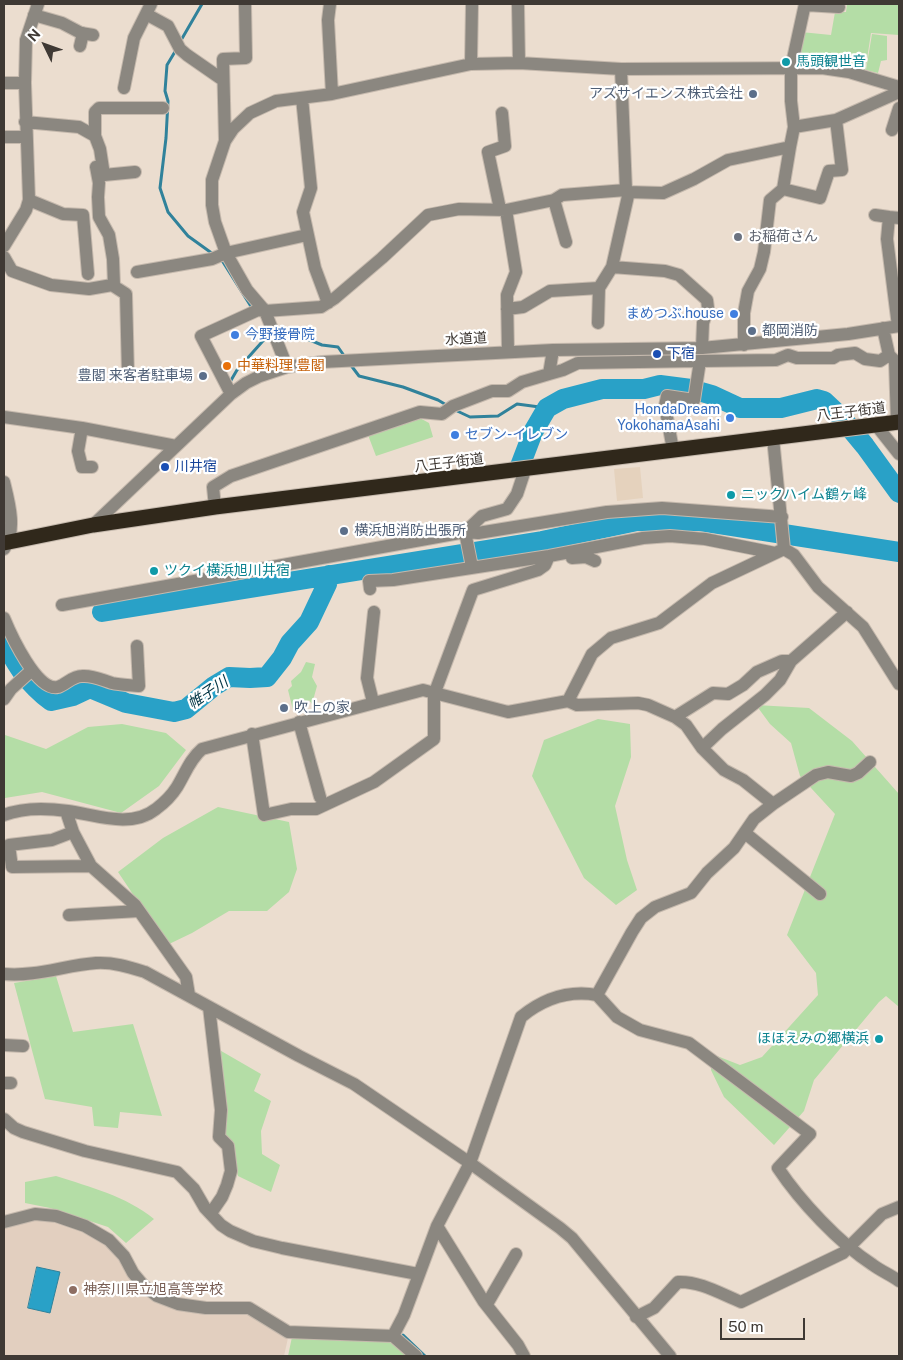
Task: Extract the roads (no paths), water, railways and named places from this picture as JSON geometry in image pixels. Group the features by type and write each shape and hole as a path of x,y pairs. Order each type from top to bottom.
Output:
{"highway":[{"name":"八王子街道","path":"5,544 93,525 216,507 525,470 898,422"}],"street":[{"path":"225,141 223,60 246,58 245,4"},
{"path":"330,4 328,20 332,94"},
{"path":"471,64 472,4"},
{"path":"518,4 519,63"},
{"path":"744,345 744,313 748,291 760,270 770,200 783,189 794,127 791,68 805,4 839,7"},
{"path":"4,246 26,210 29,200 24,83 26,40 36,9 85,38"},
{"path":"124,88 134,38 149,9 168,26 187,55 223,80"},
{"path":"287,367 265,311 247,290 226,253 215,222 212,205 212,180 225,141 233,129 250,113 276,101 332,94 471,64 519,63 621,69 822,68 849,72 899,87"},
{"path":"598,324 599,288 612,267 628,196 626,191 621,69"},
{"path":"4,83 24,83"},
{"path":"794,127 836,120 899,92"},
{"path":"302,98 311,188 303,212 315,268 328,302"},
{"path":"135,172 104,175 100,149 96,138 94,112 99,108 163,108"},
{"path":"892,130 899,108"},
{"path":"502,113 506,146 488,152 516,272 507,295 508,352"},
{"path":"783,189 820,198 829,172 842,170 836,120"},
{"path":"25,122 79,126 96,138"},
{"path":"4,137 26,137"},
{"path":"96,138 93,147 99,183 99,217 109,235 113,259 114,285"},
{"path":"231,394 201,336 258,310 321,307 382,258 428,215 459,209 503,210 554,200 562,195 626,191 663,193 694,179 728,160 790,147"},
{"path":"29,200 62,214 83,215 88,274"},
{"path":"554,200 566,242"},
{"path":"875,215 894,217 887,239 898,326"},
{"path":"137,272 212,259 226,253 307,235"},
{"path":"4,257 12,271 50,285 89,289 114,285 126,294 128,374"},
{"path":"612,267 665,271 679,275 707,300 708,308 704,323 702,348"},
{"path":"507,309 524,307 550,291 599,288"},
{"name":"水道道","path":"93,525 231,394 260,376 287,367 322,362 508,352 702,348 744,345 898,326"},
{"path":"883,328 894,359 898,422"},
{"path":"549,374 554,350"},
{"path":"216,507 213,487 231,476 420,412 442,414 453,406 492,391 508,391 522,382 563,370 578,363 776,360 788,355 797,358 832,358 838,355 855,353 866,359 880,362 894,359"},
{"path":"673,450 665,406 667,396 694,400 700,361"},
{"path":"4,418 82,428 176,446"},
{"path":"873,426 899,454"},
{"path":"82,428 78,451 82,468"},
{"path":"773,438 782,522 781,550"},
{"path":"472,565 466,537 482,516 506,509 517,494 525,470"},
{"path":"4,489 11,526 5,544"},
{"path":"62,605 607,512 662,508 782,522"},
{"path":"370,589 369,581 393,580 472,565 551,556 643,538 670,536 705,539 781,550 794,555 818,587 863,626 899,684"},
{"path":"568,702 592,654 611,638 659,623 712,583 781,550"},
{"path":"551,556 559,560 586,557 595,561"},
{"path":"252,734 264,815 292,810 316,809 374,782 434,739 434,692 473,590 538,570 545,565 551,556"},
{"path":"372,702 367,678 374,612"},
{"path":"702,748 722,729 765,695 780,680 791,661 847,612"},
{"path":"4,618 26,675 49,687 59,687 73,677 83,675 114,684 138,686 137,646"},
{"path":"675,718 713,693 728,694 743,685 757,672 782,661 791,661"},
{"path":"4,699 26,675"},
{"path":"4,814 34,809 66,811 131,820 142,817 155,810 176,788 195,755 202,749 252,734 423,690 508,712 568,702 577,705 638,703 648,705 686,725 702,748 724,770 742,780 773,804"},
{"path":"299,722 320,797"},
{"path":"597,995 641,918 655,907 691,893 707,873 734,848 754,820 773,804 816,775 828,772 851,776 858,773 870,762"},
{"path":"66,811 73,832 91,866 135,905 186,977 189,996"},
{"path":"73,832 52,840 9,844 12,867 91,866"},
{"path":"745,833 820,894"},
{"path":"69,914 139,911"},
{"path":"4,974 36,972 98,963 121,964 145,972 354,1084 470,1163 572,1238 670,1356"},
{"path":"393,1336 404,1315 418,1274 438,1226 470,1163 521,1017 534,1006 550,999 572,994 597,995 617,1018 640,1030 689,1043 810,1134 778,1168 807,1206 849,1246 872,1265 899,1281"},
{"path":"209,1006 220,1110 219,1137 228,1146 231,1171 228,1185 211,1214"},
{"path":"4,1045 23,1046"},
{"path":"4,1119 22,1132 85,1151 176,1172 194,1189 211,1214 230,1232 282,1248 418,1274"},
{"path":"636,1317 654,1308 678,1282 700,1284 741,1302 843,1253 882,1214 899,1207"},
{"path":"4,1222 35,1214 56,1216 85,1226 110,1240 124,1256 143,1285 157,1296 178,1304 206,1308 249,1308 288,1332 393,1336 416,1356"},
{"path":"438,1226 487,1304 524,1356"},
{"path":"487,1304 516,1254"}],"water":[{"path":"37,1267 60,1272 50,1313 28,1308"}],"waterway":[{"path":"180,42 202,4"},
{"path":"176,50 167,65 165,91 168,101 166,138 160,188 168,212 188,236 213,254"},
{"path":"220,259 252,308"},
{"path":"275,330 280,328 322,345 338,347 345,357"},
{"path":"230,382 237,370 270,333"},
{"path":"350,364 359,376 403,387 438,400 448,406"},
{"path":"520,466 533,432 547,408 563,399 602,389 644,389 660,385 691,389 712,395 740,408 781,408 817,399 824,401 841,417 865,446 899,493"},
{"path":"455,410 470,417 498,416 517,404 547,408"},
{"path":"102,612 542,541 637,521 700,521 899,552"},
{"name":"帷子川","path":"4,641 24,674 51,701 73,696 90,688 126,703 174,712 186,709 214,686 229,677 267,677 282,658 290,643 309,622 327,584 329,575"},
{"path":"403,1335 425,1356"}],"place":[{"name":"馬頭観世音","path":"786,62"},
{"name":"アズサイエンス株式会社","path":"753,94"},
{"name":"お稲荷さん","path":"738,237"},
{"name":"まめつぶ.house","path":"734,314"},
{"name":"都岡消防","path":"752,331"},
{"name":"今野接骨院","path":"235,335"},
{"name":"下宿","path":"657,354"},
{"name":"中華料理 豊閣","path":"227,366"},
{"name":"豊閣 来客者駐車場","path":"203,376"},
{"name":"HondaDream YokohamaAsahi","path":"730,418"},
{"name":"セブン-イレブン","path":"455,435"},
{"name":"川井宿","path":"165,467"},
{"name":"ニックハイム鶴ヶ峰","path":"731,495"},
{"name":"横浜旭消防出張所","path":"344,531"},
{"name":"ツクイ横浜旭川井宿","path":"154,571"},
{"name":"吹上の家","path":"284,708"},
{"name":"ほほえみの郷横浜","path":"879,1039"},
{"name":"神奈川県立旭高等学校","path":"73,1290"}]}
